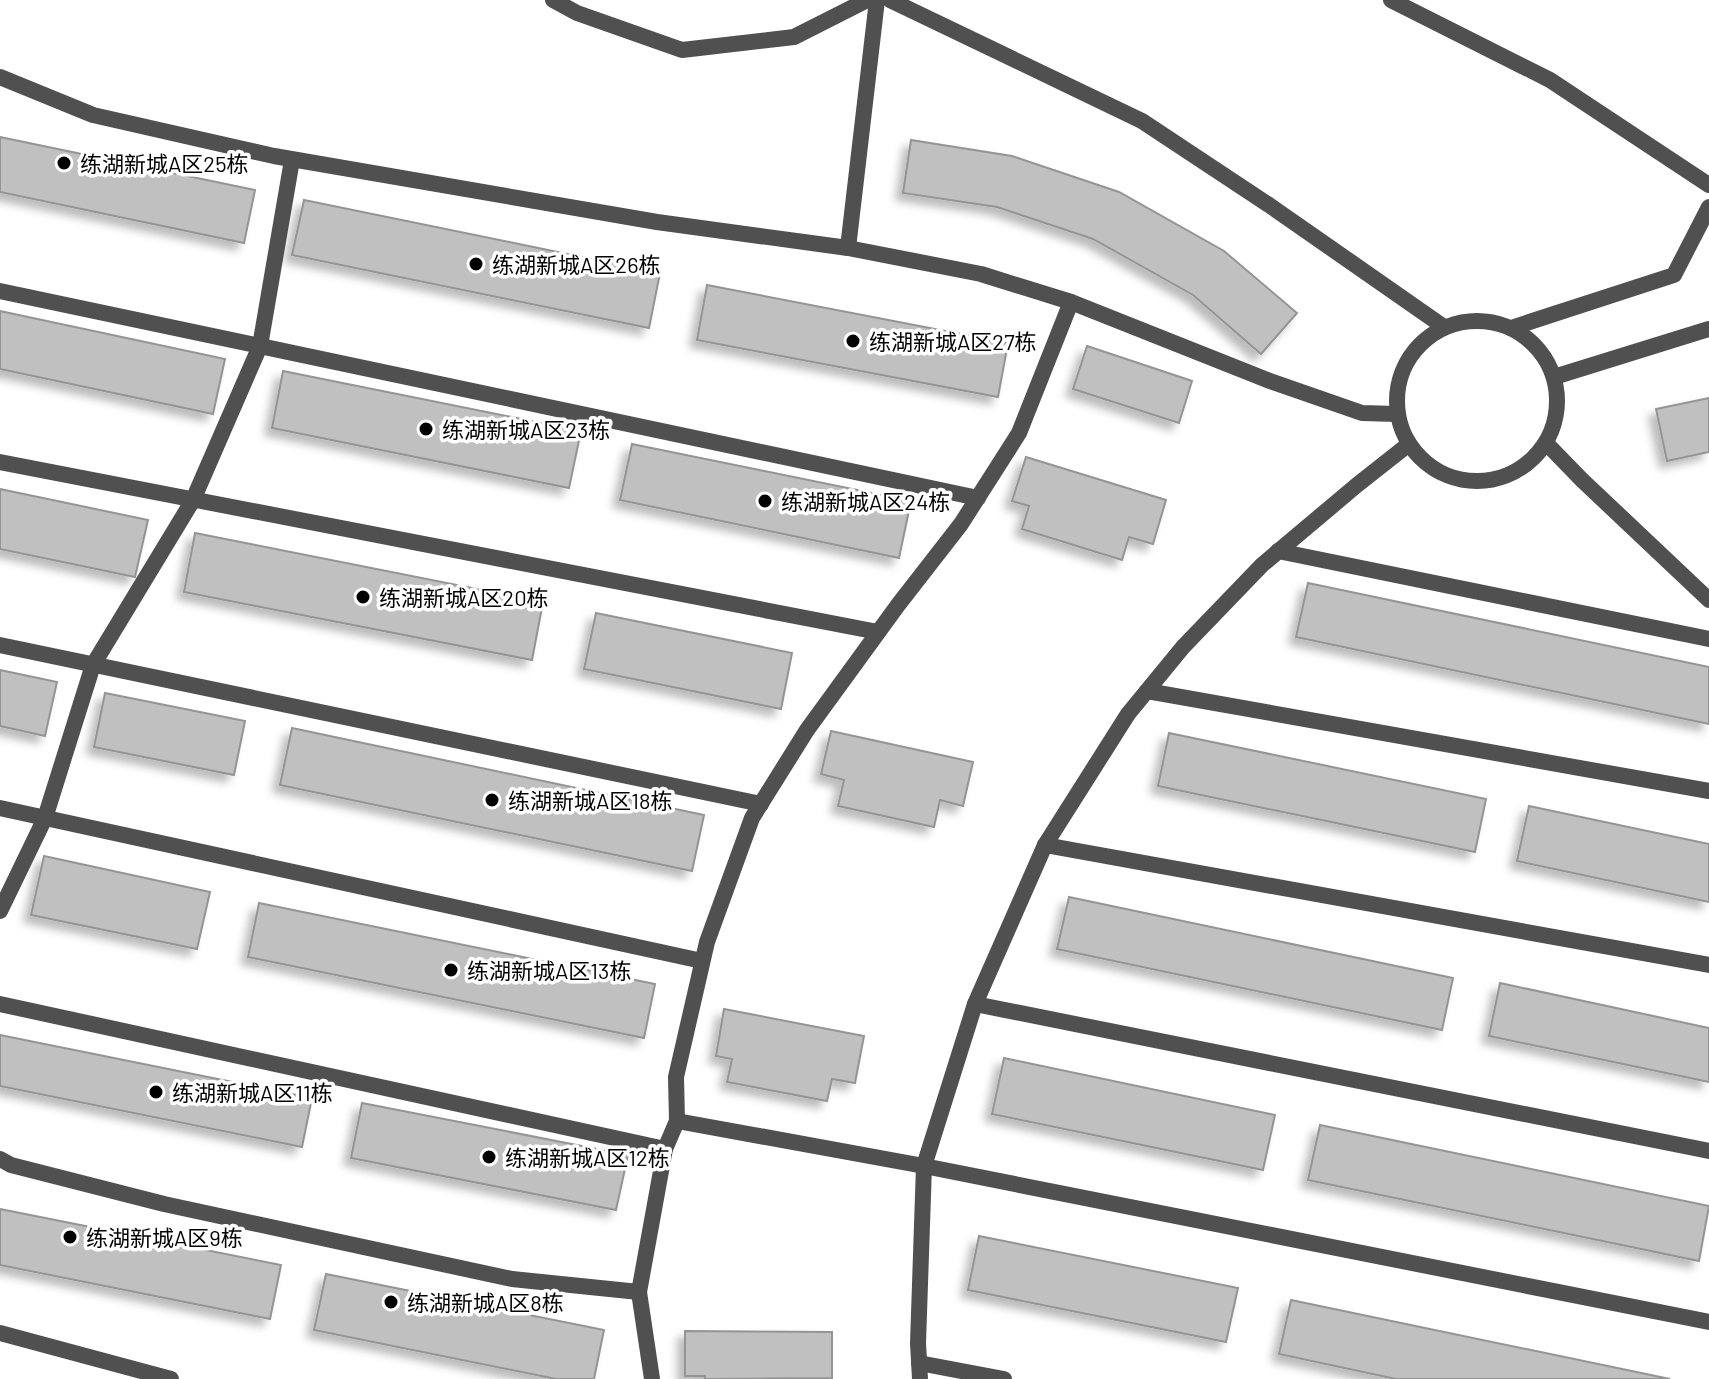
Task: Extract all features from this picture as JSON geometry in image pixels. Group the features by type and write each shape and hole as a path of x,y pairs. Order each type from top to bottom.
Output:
{"street":[{"path":"553,0 577,13 682,50 794,37 867,0"},
{"path":"848,248 877,0"},
{"path":"890,0 1142,121 1444,327"},
{"path":"1391,0 1550,80 1709,185"},
{"path":"0,77 93,115 292,160 657,222 848,248 981,274 1071,302 1270,381 1362,413 1397,414"},
{"path":"0,911 45,818 93,665 193,500 260,346 292,160"},
{"path":"1511,328 1674,275 1709,207"},
{"path":"0,291 978,498"},
{"path":"652,1379 639,1292 665,1149 677,1121 676,1077 707,942 752,818 807,730 961,524 1019,433 1071,302"},
{"path":"1477,321 1511,328 1538,348 1554,377 1557,411 1546,443 1524,467 1494,479 1462,480 1431,467 1409,444 1397,414 1397,387 1406,362 1422,342 1444,327 1477,321"},
{"path":"1554,377 1709,329"},
{"path":"1546,443 1709,600"},
{"path":"1004,1379 920,1371 918,1343 924,1166 975,1004 1045,845 1128,714 1183,647 1262,565 1409,444"},
{"path":"0,462 878,632"},
{"path":"1278,551 1709,639"},
{"path":"0,645 761,804"},
{"path":"1147,691 1709,791"},
{"path":"0,808 702,961"},
{"path":"1045,845 1709,965"},
{"path":"0,1004 665,1149"},
{"path":"975,1004 1709,1151"},
{"path":"677,1121 924,1166 1709,1322"},
{"path":"0,1159 11,1165 164,1204 512,1279 639,1292"},
{"path":"0,1333 171,1379"}],"building":[{"name":"练湖新城A区25栋","path":"0,137 255,190 244,243 0,192"},
{"path":"911,140 1012,156 1119,192 1224,251 1297,313 1261,354 1193,295 1093,239 997,207 903,193"},
{"name":"练湖新城A区26栋","path":"304,200 660,273 649,328 292,255"},
{"name":"练湖新城A区27栋","path":"707,285 1008,343 998,397 697,340"},
{"path":"0,311 225,359 213,414 0,369"},
{"path":"1087,346 1192,381 1179,423 1073,389"},
{"name":"练湖新城A区23栋","path":"283,371 581,431 569,488 272,428"},
{"path":"1709,398 1709,452 1667,461 1656,409"},
{"name":"练湖新城A区24栋","path":"632,444 911,501 899,558 620,500"},
{"path":"1026,457 1166,500 1153,544 1129,537 1122,560 1022,529 1029,506 1012,501"},
{"path":"0,489 148,520 135,577 0,549"},
{"name":"练湖新城A区20栋","path":"195,533 543,602 532,660 184,592"},
{"path":"1308,583 1709,667 1709,724 1296,637"},
{"path":"596,613 792,653 781,709 584,669"},
{"path":"0,670 57,682 45,736 0,726"},
{"path":"105,693 245,721 234,775 94,747"},
{"name":"练湖新城A区18栋","path":"292,728 704,815 692,871 280,785"},
{"path":"831,731 973,762 963,806 940,800 934,827 838,806 844,780 821,774"},
{"path":"1169,733 1486,799 1475,852 1158,786"},
{"path":"1529,806 1709,844 1709,902 1517,861"},
{"path":"44,856 210,892 197,949 31,915"},
{"path":"1069,897 1453,978 1442,1030 1057,949"},
{"name":"练湖新城A区13栋","path":"259,903 655,984 644,1038 248,957"},
{"path":"1500,983 1709,1028 1709,1082 1489,1036"},
{"path":"724,1009 864,1036 855,1083 832,1079 827,1101 727,1082 732,1059 716,1056"},
{"name":"练湖新城A区11栋","path":"0,1035 312,1098 302,1147 0,1086"},
{"path":"1004,1058 1275,1115 1263,1170 992,1114"},
{"name":"练湖新城A区12栋","path":"362,1103 628,1155 616,1210 351,1158"},
{"path":"1320,1125 1709,1206 1699,1261 1308,1180"},
{"name":"练湖新城A区9栋","path":"0,1209 281,1265 270,1319 0,1265"},
{"path":"979,1236 1238,1288 1226,1342 968,1290"},
{"name":"练湖新城A区8栋","path":"326,1274 604,1330 594,1379 556,1379 314,1330"},
{"path":"1291,1300 1670,1379 1396,1379 1279,1354"},
{"path":"685,1331 832,1332 832,1378 705,1379 705,1376 685,1376"}],"place":[{"name":"练湖新城A区25栋","path":"64,163"},
{"name":"练湖新城A区26栋","path":"476,264"},
{"name":"练湖新城A区27栋","path":"853,341"},
{"name":"练湖新城A区23栋","path":"426,429"},
{"name":"练湖新城A区24栋","path":"765,501"},
{"name":"练湖新城A区20栋","path":"363,597"},
{"name":"练湖新城A区18栋","path":"492,800"},
{"name":"练湖新城A区13栋","path":"451,970"},
{"name":"练湖新城A区11栋","path":"156,1092"},
{"name":"练湖新城A区12栋","path":"489,1157"},
{"name":"练湖新城A区9栋","path":"70,1237"},
{"name":"练湖新城A区8栋","path":"391,1302"}]}
